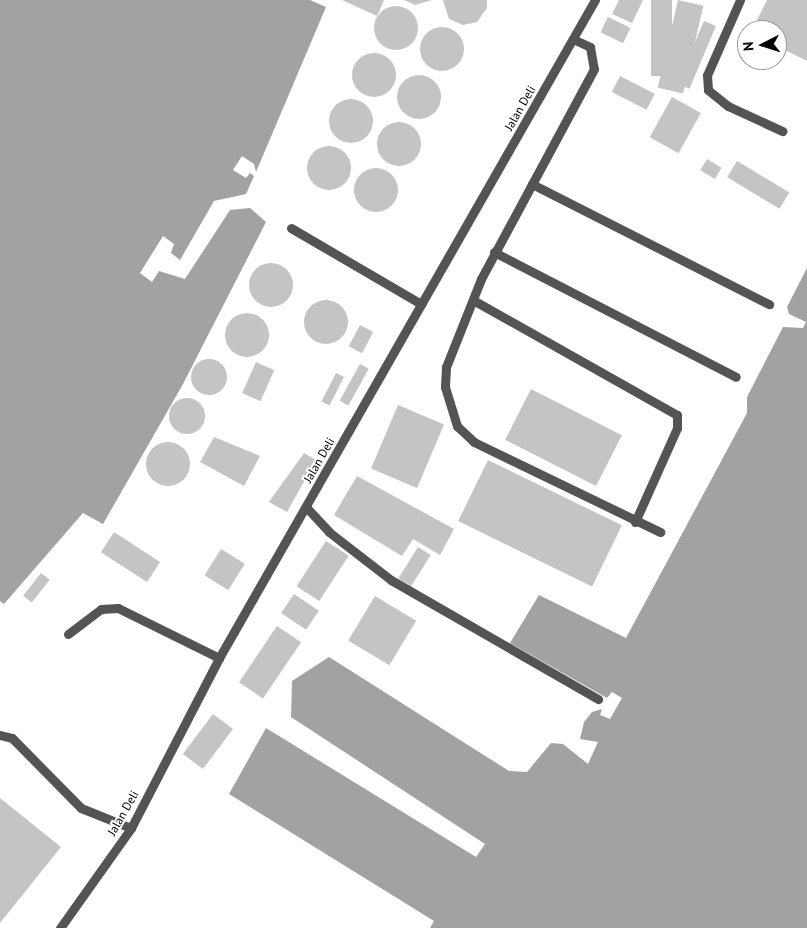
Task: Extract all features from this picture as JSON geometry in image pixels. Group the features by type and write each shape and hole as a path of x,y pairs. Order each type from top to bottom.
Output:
{"lane":[{"name":"Jalan Deli","path":"60,928 131,828 219,658 595,0"},
{"path":"740,0 707,75 708,90 728,106 782,132"},
{"path":"573,39 590,47 594,69 494,252 472,300 446,367 447,397 456,426 474,442 660,532"},
{"path":"532,184 769,304"},
{"path":"291,228 421,304"},
{"path":"494,252 736,377"},
{"path":"472,300 677,415 677,428 636,522"},
{"path":"306,507 329,532 392,580 598,699"},
{"path":"68,634 101,609 118,608 219,658"},
{"path":"0,735 12,738 81,808 131,828"}],"shaded area":[{"path":"0,0 310,0 326,7 256,172 254,164 242,156 233,170 246,178 250,173 254,176 246,194 214,201 180,260 171,253 174,244 163,236 140,273 152,282 159,271 185,279 230,210 250,208 266,222 183,384 103,524 83,513 4,604 0,601"},
{"path":"807,268 807,928 430,928 434,921 229,794 266,728 476,857 485,844 291,717 292,681 329,657 509,771 527,772 551,743 563,744 588,764 598,742 580,739 584,722 592,712 602,709 600,715 610,719 622,698 612,692 607,698 510,643 539,595 626,638 747,413 747,397 783,327 803,328 806,322 789,314 787,307"}],"building":[{"path":"342,0 384,0 377,16"},
{"path":"404,0 432,0 415,5"},
{"path":"443,0 487,0 487,8 477,22 463,25 449,19"},
{"path":"619,0 643,0 632,23 612,14"},
{"path":"651,0 672,0 672,76 651,76"},
{"path":"678,0 703,6 683,94 658,88"},
{"path":"767,0 807,0 807,61 787,51 787,20 757,20"},
{"path":"400,6 412,12 417,19 417,37 412,44 405,49 392,50 380,44 375,37 374,24 380,12 387,7"},
{"path":"608,17 630,28 623,43 601,32"},
{"path":"704,21 716,26 689,89 677,84"},
{"path":"446,27 458,33 463,40 463,58 458,65 451,70 438,71 430,68 423,61 420,45 423,37 430,30"},
{"path":"378,53 390,59 395,66 395,84 390,91 383,96 370,97 358,91 353,84 352,71 358,59 365,54"},
{"path":"423,75 435,81 440,88 440,106 435,113 428,118 415,119 403,113 398,106 397,93 403,81 410,76"},
{"path":"620,76 655,94 647,110 612,92"},
{"path":"672,97 701,113 679,153 650,137"},
{"path":"355,99 367,105 372,113 372,129 367,137 359,142 347,143 335,137 330,129 329,117 335,105 343,100"},
{"path":"403,122 415,128 420,135 420,153 415,160 408,165 395,166 383,160 378,153 377,140 383,128 390,123"},
{"path":"333,146 345,152 350,159 350,177 345,184 338,189 325,190 317,187 310,180 307,164 310,156 317,149"},
{"path":"707,159 722,168 715,179 700,170"},
{"path":"737,161 789,192 780,209 727,177"},
{"path":"380,168 392,174 397,181 397,199 392,206 385,211 372,212 360,206 355,199 354,186 360,174 367,169"},
{"path":"275,263 287,269 292,276 292,294 287,301 280,306 267,307 255,301 250,294 249,281 255,269 262,264"},
{"path":"330,300 342,306 347,314 347,330 342,338 334,343 322,344 310,338 305,330 304,318 310,306 318,301"},
{"path":"251,313 263,319 268,326 268,344 263,351 256,356 243,357 231,351 226,344 225,331 231,319 238,314"},
{"path":"360,325 373,332 362,353 349,346"},
{"path":"209,359 221,365 227,377 221,389 209,395 197,389 191,377 197,365"},
{"path":"256,362 274,370 260,401 242,393"},
{"path":"360,364 369,369 348,406 340,401"},
{"path":"336,373 344,377 329,406 321,402"},
{"path":"531,389 622,435 596,486 505,440"},
{"path":"187,398 200,403 205,416 200,429 187,434 174,429 169,416 174,403"},
{"path":"398,405 444,425 417,488 371,469"},
{"path":"214,437 260,456 244,486 200,462"},
{"path":"172,442 184,448 189,455 189,473 184,480 177,485 164,486 152,480 147,473 146,460 152,448 159,443"},
{"path":"304,453 316,460 287,512 269,502"},
{"path":"488,460 622,525 592,586 458,521"},
{"path":"357,476 454,529 440,555 413,539 402,556 334,515"},
{"path":"114,532 160,562 147,582 101,552"},
{"path":"326,541 349,556 319,601 297,586"},
{"path":"418,547 431,555 411,586 398,578"},
{"path":"221,549 245,564 228,590 205,575"},
{"path":"41,573 50,580 32,603 23,596"},
{"path":"294,594 319,611 306,630 281,613"},
{"path":"375,596 416,621 389,665 348,641"},
{"path":"277,626 301,642 263,699 239,682"},
{"path":"213,714 233,729 203,769 183,754"},
{"path":"0,798 61,847 0,923"}]}
